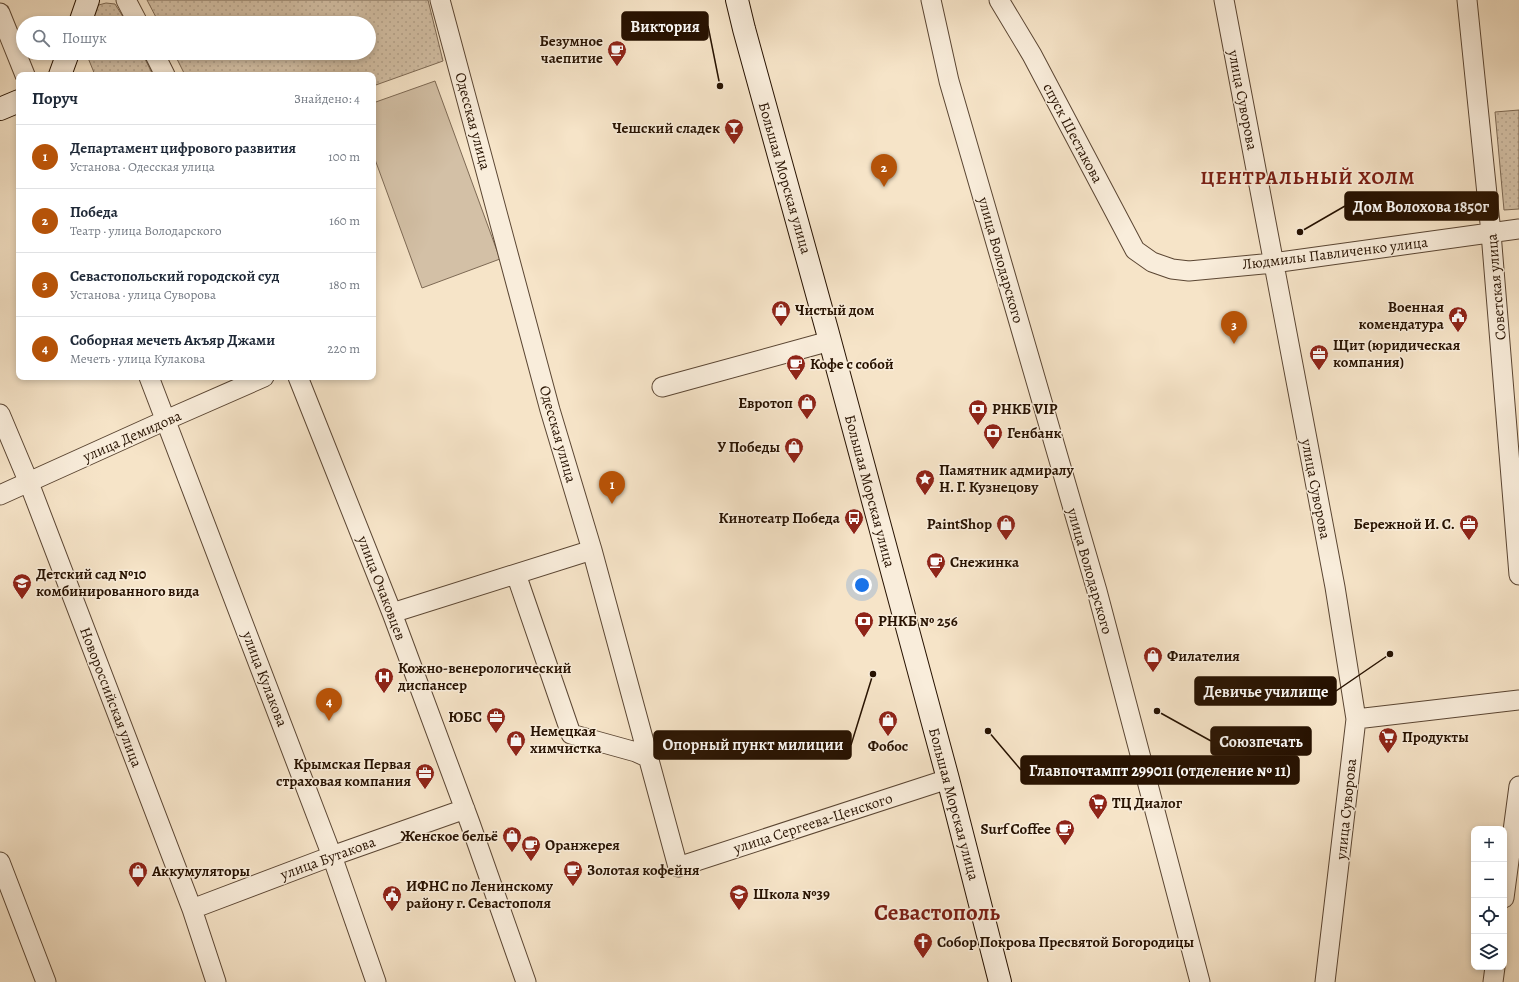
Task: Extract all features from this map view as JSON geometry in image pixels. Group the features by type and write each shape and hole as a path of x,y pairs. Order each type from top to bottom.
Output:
{"main road":[{"path":"82,16 88,0"},
{"name":"Большая Морская улица","path":"737,0 948,779 1000,982"},
{"path":"61,72 65,60"},
{"path":"0,109 16,102"}],"street":[{"path":"126,0 134,16"},
{"name":"Одесская улица","path":"440,0 550,410 592,550 678,867"},
{"name":"улица Володарского","path":"931,0 949,81 1094,584 1200,982"},
{"name":"спуск Шестакова","path":"999,0 1032,55 1135,250 1152,262"},
{"name":"улица Суворова","path":"1224,0 1335,587 1356,719 1325,982"},
{"name":"Советская улица","path":"1467,0 1492,233 1519,575"},
{"path":"0,13 16,53"},
{"path":"19,60 24,72"},
{"path":"158,60 164,72"},
{"name":"Людмилы Павличенко улица","path":"1152,262 1172,269 1189,271 1273,263 1519,229"},
{"path":"662,387 830,341"},
{"name":"улица Кулакова","path":"150,380 332,856 376,982"},
{"name":"улица Демидова","path":"0,495 257,380"},
{"name":"улица Очаковцев","path":"299,380 392,613 465,809 526,982"},
{"name":"Новороссийская улица","path":"0,414 29,483 192,910 216,982"},
{"path":"392,613 592,550"},
{"path":"516,574 571,734 636,752 649,758"},
{"path":"1356,719 1519,700"},
{"name":"улица Сергеева-Ценского","path":"678,867 948,779"},
{"path":"1507,876 1519,786"},
{"name":"улица Бутакова","path":"192,910 332,856 465,809"},
{"path":"0,862 46,982"},
{"path":"1493,982 1495,970"}],"shaded area":[{"path":"147,0 428,0 443,61 376,85 376,72 184,72 178,60 376,60 376,16 155,16"},
{"path":"106,3 115,4 123,16 91,16 95,6"},
{"path":"89,60 146,60 152,72 94,72"},
{"path":"435,81 500,259 422,288 376,162 376,102"},
{"path":"1519,110 1519,209 1504,210 1495,112"}],"place":[{"name":"Безумное чаепитие","path":"617,67"},
{"name":"Виктория","path":"720,86"},
{"name":"Чешский сладек","path":"734,145"},
{"name":"Победа","path":"884,187"},
{"name":"Дом Волохова 1850г","path":"1300,232"},
{"name":"Чистый дом","path":"781,327"},
{"name":"Военная комендатура","path":"1458,333"},
{"name":"Севастопольский городской суд","path":"1234,344"},
{"name":"Щит (юридическая компания)","path":"1319,371"},
{"name":"Кофе с собой","path":"796,381"},
{"name":"Евротоп","path":"807,420"},
{"name":"РНКБ VIP","path":"978,426"},
{"name":"Генбанк","path":"993,450"},
{"name":"У Победы","path":"794,464"},
{"name":"Памятник адмиралу Н. Г. Кузнецову","path":"925,496"},
{"name":"Департамент цифрового развития","path":"612,504"},
{"name":"Кинотеатр Победа","path":"854,535"},
{"name":"PaintShop","path":"1006,541"},
{"name":"Бережной И. С.","path":"1469,541"},
{"name":"Снежинка","path":"936,579"},
{"name":"Детский сад №10 комбинированного вида","path":"22,600"},
{"name":"РНКБ № 256","path":"864,638"},
{"name":"Девичье училище","path":"1390,654"},
{"name":"Филателия","path":"1153,673"},
{"name":"Опорный пункт милиции","path":"873,674"},
{"name":"Кожно-венерологический диспансер","path":"384,694"},
{"name":"Союзпечать","path":"1157,711"},
{"name":"Соборная мечеть Акъяр Джами","path":"329,721"},
{"name":"Главпочтампт 299011 (отделение № 11)","path":"988,731"},
{"name":"ЮБС","path":"496,734"},
{"name":"Фобос","path":"888,737"},
{"name":"Продукты","path":"1388,754"},
{"name":"Немецкая химчистка","path":"516,757"},
{"name":"Крымская Первая страховая компания","path":"425,790"},
{"name":"ТЦ Диалог","path":"1098,820"},
{"name":"Surf Coffee","path":"1065,846"},
{"name":"Женское бельё","path":"512,853"},
{"name":"Оранжерея","path":"531,862"},
{"name":"Золотая кофейня","path":"573,887"},
{"name":"Аккумуляторы","path":"138,888"},
{"name":"Школа №39","path":"739,911"},
{"name":"ИФНС по Ленинскому району г. Севастополя","path":"392,912"},
{"name":"Собор Покрова Пресвятой Богородицы","path":"923,959"}],"district":[{"name":"ЦЕНТРАЛЬНЫЙ ХОЛМ","path":"1308,178"},
{"name":"Севастополь","path":"937,912"}]}
